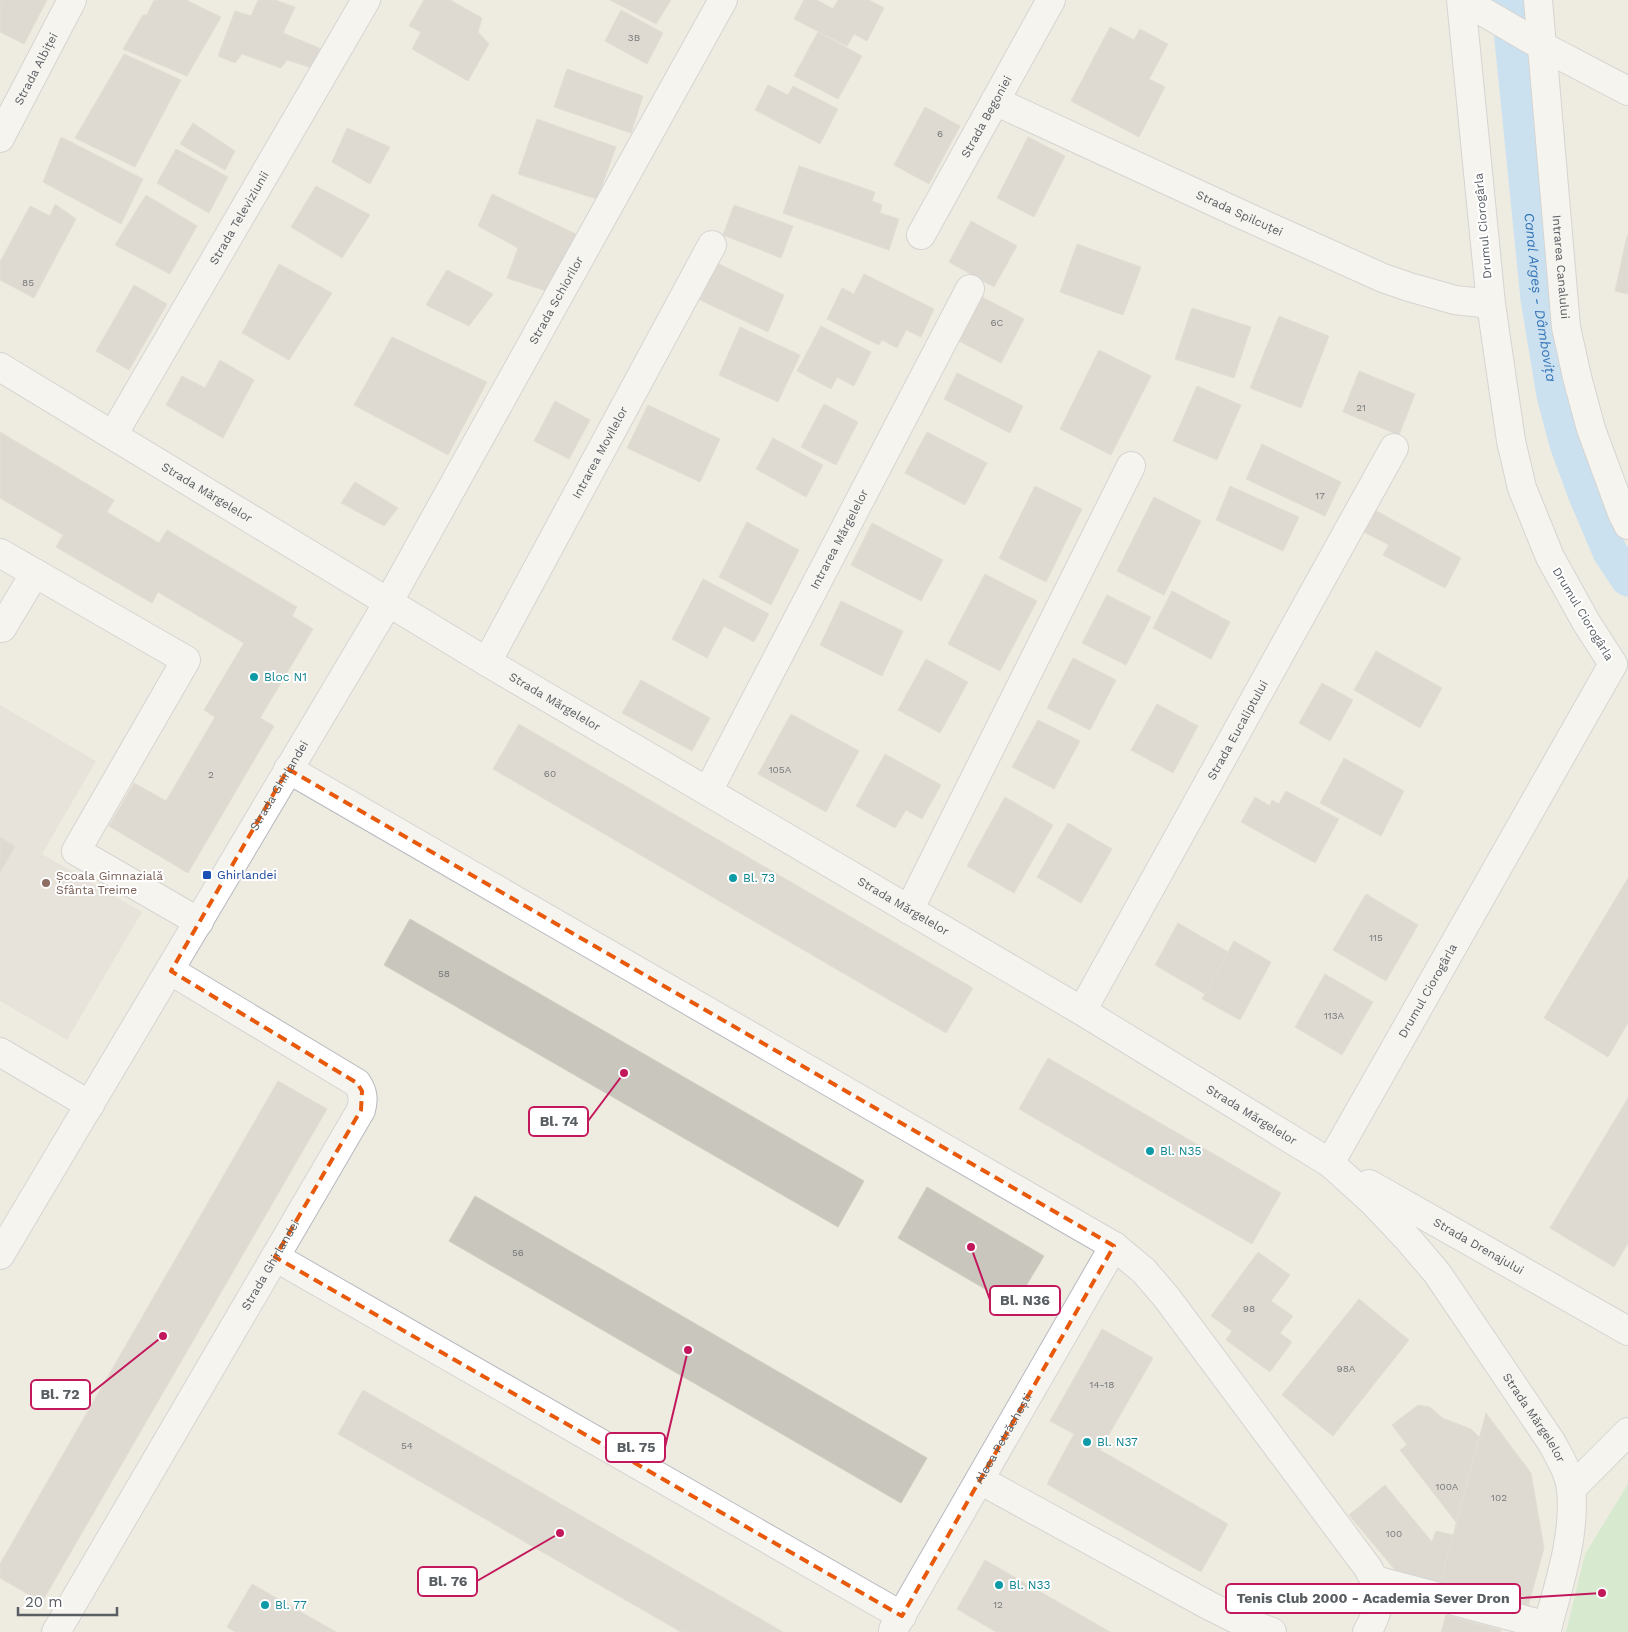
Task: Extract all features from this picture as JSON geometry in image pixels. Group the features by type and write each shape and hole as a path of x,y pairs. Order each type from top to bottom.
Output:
{"street":[{"name":"Strada Albiței","path":"0,138 72,0"},
{"name":"Strada Televiziunii","path":"113,435 366,0"},
{"name":"Strada Schiorilor","path":"389,601 723,0"},
{"name":"Strada Begoniei","path":"921,235 1051,0"},
{"path":"1462,0 1542,46 1628,91"},
{"name":"Drumul Ciorogârla","path":"1330,1163 1613,664 1586,622 1550,557 1522,488 1511,441 1491,304 1462,0"},
{"name":"Intrarea Canalului","path":"1538,0 1566,327 1576,377 1591,428 1628,525"},
{"name":"Strada Spilcuței","path":"994,101 1383,278 1455,300 1491,304"},
{"name":"Intrarea Movilelor","path":"487,662 712,245"},
{"name":"Intrarea Mărgelelor","path":"708,791 970,289"},
{"name":"Strada Mărgelelor","path":"0,367 487,662 1082,1011 1330,1163 1373,1202 1437,1273 1552,1443 1564,1466 1571,1489 1571,1538 1547,1629"},
{"name":"Strada Eucaliptului","path":"1082,1011 1394,448"},
{"path":"908,910 1132,466"},
{"path":"0,553 186,660 76,851 199,922"},
{"path":"2,628 35,573"},
{"name":"Strada Ghirlandei","path":"0,1255 389,601"},
{"path":"288,769 1114,1246 1144,1271 1167,1298 1368,1568 1375,1580 1378,1594 1373,1622 1367,1632"},
{"name":"Strada Ghirlandei","path":"56,1632 361,1110 363,1101 362,1091 357,1083 170,971"},
{"path":"0,1052 90,1104"},
{"name":"Strada Drenajului","path":"1330,1163 1628,1331"},
{"name":"Aleea Petrăchești","path":"897,1624 1114,1246"},
{"path":"275,1257 897,1624"},
{"path":"1571,1489 1628,1432"},
{"path":"980,1480 1208,1605 1234,1618 1272,1632"},
{"path":"1375,1580 1547,1629"}],"highlighted area":[{"path":"288,769 1114,1246 902,1616 275,1257 361,1110 362,1091 357,1083 171,971"}],"shaded area":[{"name":"Școala Gimnazială Sfânta Treime","path":"0,705 96,761 42,854 142,912 67,1040 0,1001"}],"green space":[{"path":"1628,1484 1628,1632 1566,1632 1585,1554"}],"building":[{"path":"0,0 47,0 24,44 0,32"},
{"path":"154,0 186,0 221,17 187,76 123,49 143,15 147,15"},
{"path":"258,0 275,0 295,7 283,33 324,50 312,68 287,60 281,68 242,54 235,63 218,56 235,11 251,16"},
{"path":"424,0 450,0 482,18 478,32 489,44 468,81 412,49 421,32 409,26"},
{"path":"610,0 671,0 656,24"},
{"path":"804,0 817,0 833,9 838,0 869,0 884,8 867,41 854,34 847,46 794,19"},
{"path":"621,10 663,33 647,64 605,41"},
{"path":"1110,27 1134,40 1140,29 1168,44 1149,79 1165,87 1139,137 1071,101"},
{"path":"818,32 862,56 838,99 794,76"},
{"path":"124,54 181,80 135,167 75,138"},
{"path":"567,69 643,96 631,133 554,107"},
{"path":"768,85 788,95 793,86 838,109 820,144 755,110"},
{"path":"925,107 960,126 929,184 894,165"},
{"path":"537,119 616,147 597,199 518,174"},
{"path":"193,123 235,151 225,170 180,144"},
{"path":"347,128 390,147 370,184 332,162"},
{"path":"61,137 143,179 121,224 43,182"},
{"path":"1028,137 1065,156 1034,217 997,198"},
{"path":"176,149 228,177 209,213 157,183"},
{"path":"799,166 875,192 872,201 882,205 880,213 899,219 889,250 783,213"},
{"path":"316,186 370,215 342,258 291,227"},
{"path":"492,194 578,235 549,292 507,278 518,248 478,226"},
{"path":"146,195 197,226 170,274 115,245"},
{"path":"55,204 76,219 34,298 0,280 0,262 30,206 50,216"},
{"path":"734,205 793,226 781,258 723,235"},
{"path":"971,221 1017,246 994,287 949,262"},
{"path":"1628,236 1628,294 1615,291"},
{"path":"1077,244 1141,267 1123,315 1060,292"},
{"path":"717,263 784,295 768,332 700,300"},
{"path":"279,264 332,293 289,360 242,333"},
{"path":"447,270 493,294 469,326 426,305"},
{"path":"864,274 934,309 921,337 906,330 897,348 882,340 879,345 827,319 842,288 854,294"},
{"path":"134,285 167,304 129,370 96,351"},
{"path":"982,297 1024,319 1001,363 959,341"},
{"path":"1192,308 1251,327 1234,378 1175,359"},
{"path":"1279,316 1329,336 1301,408 1250,388"},
{"path":"821,326 871,352 854,386 837,377 831,389 797,371"},
{"path":"740,327 800,355 778,402 719,375"},
{"path":"392,337 487,382 448,455 354,405"},
{"path":"1099,350 1151,376 1111,455 1060,429"},
{"path":"220,360 254,380 223,438 166,405 182,376 205,388"},
{"path":"1359,371 1415,394 1399,435 1343,412"},
{"path":"957,373 1023,406 1010,433 944,399"},
{"path":"1197,386 1241,405 1217,460 1173,441"},
{"path":"555,401 590,420 569,459 534,441"},
{"path":"824,404 858,422 836,465 801,447"},
{"path":"648,405 720,439 700,482 627,448"},
{"name":"Bloc N1","path":"0,432 114,500 107,512 159,543 167,530 297,607 292,616 313,629 260,718 274,726 188,873 109,826 134,783 166,801 215,717 204,710 244,643 158,592 152,603 56,547 63,535 0,498"},
{"path":"927,432 987,463 965,505 905,473"},
{"path":"773,438 823,465 806,497 756,469"},
{"path":"1262,444 1341,482 1325,516 1246,479"},
{"path":"355,482 398,508 384,526 341,503"},
{"path":"1035,486 1082,509 1046,582 999,558"},
{"path":"1230,486 1299,517 1283,551 1216,520"},
{"path":"1154,497 1201,521 1164,595 1117,571"},
{"path":"1375,510 1461,558 1445,588 1383,555 1389,545 1364,532"},
{"path":"747,522 799,550 771,605 719,577"},
{"path":"872,523 943,560 921,601 851,565"},
{"path":"985,574 1037,601 1000,671 948,644"},
{"path":"703,579 769,614 754,642 724,626 707,658 672,639"},
{"path":"1172,591 1230,622 1211,659 1153,628"},
{"path":"1107,595 1151,617 1126,665 1082,643"},
{"path":"841,601 903,631 882,676 820,645"},
{"path":"1376,651 1442,688 1420,728 1354,690"},
{"path":"1073,658 1116,680 1090,730 1047,708"},
{"path":"926,659 968,682 940,733 898,710"},
{"path":"641,680 710,718 692,751 622,713"},
{"path":"1322,683 1353,700 1330,741 1299,723"},
{"path":"1157,704 1198,726 1173,773 1131,750"},
{"path":"791,714 859,751 826,812 758,774"},
{"path":"1038,720 1080,741 1054,789 1012,767"},
{"name":"Bl. 73","path":"519,724 973,988 946,1033 493,769"},
{"path":"885,754 941,785 922,819 906,810 895,828 856,806"},
{"path":"1344,758 1404,791 1381,836 1320,803"},
{"path":"1286,791 1339,819 1315,863 1241,822 1255,797 1270,806 1272,800 1279,804"},
{"path":"1005,797 1053,825 1014,893 967,866"},
{"path":"1068,823 1112,849 1081,903 1037,877"},
{"path":"0,837 15,846 0,873"},
{"path":"1628,878 1628,1023 1608,1057 1544,1018"},
{"path":"1366,894 1418,925 1386,981 1333,950"},
{"path":"410,919 864,1181 838,1227 384,965"},
{"path":"1178,923 1228,952 1205,994 1155,965"},
{"path":"1234,941 1271,962 1240,1020 1202,999"},
{"path":"1325,974 1373,1002 1342,1055 1295,1027"},
{"name":"Bl. N35","path":"1048,1058 1281,1193 1252,1244 1019,1109"},
{"path":"278,1081 327,1109 42,1602 0,1578 0,1564"},
{"path":"1628,1098 1628,1243 1614,1267 1550,1228"},
{"path":"927,1187 1044,1256 1014,1306 898,1238"},
{"path":"475,1196 927,1458 901,1503 449,1241"},
{"path":"1258,1252 1290,1275 1271,1301 1293,1316 1280,1333 1292,1342 1270,1372 1226,1340 1232,1331 1211,1316"},
{"path":"1359,1299 1409,1340 1333,1436 1282,1395"},
{"name":"Bl. N37","path":"1102,1329 1153,1358 1100,1450 1228,1524 1201,1572 1047,1484 1074,1434 1050,1421"},
{"path":"363,1390 783,1632 681,1632 338,1434"},
{"path":"1418,1405 1430,1407 1442,1418 1471,1429 1479,1437 1456,1522 1400,1450 1407,1445 1392,1425"},
{"path":"1486,1413 1531,1473 1544,1548 1528,1607 1440,1583"},
{"path":"1385,1485 1432,1542 1436,1531 1453,1535 1440,1583 1396,1571 1349,1515"},
{"name":"Bl. N33","path":"985,1560 1110,1632 996,1632 957,1609"},
{"name":"Bl. 77","path":"252,1584 336,1632 235,1632 227,1627"},
{"path":"1446,1615 1501,1630 1500,1632 1441,1632"}],"waterway":[{"name":"Canal Argeș - Dâmbovița","path":"1508,0 1538,299 1554,395 1567,444 1585,493 1610,552 1628,579"}],"place":[{"name":"Bloc N1","path":"254,677"},
{"name":"Ghirlandei","path":"207,875"},
{"name":"Bl. 73","path":"733,878"},
{"name":"Școala Gimnazială Sfânta Treime","path":"46,883"},
{"name":"Bl. 74","path":"624,1073"},
{"name":"Bl. N35","path":"1150,1151"},
{"name":"Bl. N36","path":"971,1247"},
{"name":"Bl. 72","path":"163,1336"},
{"name":"Bl. 75","path":"688,1350"},
{"name":"Bl. N37","path":"1087,1442"},
{"name":"Bl. 76","path":"560,1533"},
{"name":"Bl. N33","path":"999,1585"},
{"name":"Tenis Club 2000 - Academia Sever Dron","path":"1602,1593"},
{"name":"Bl. 77","path":"265,1605"}]}
